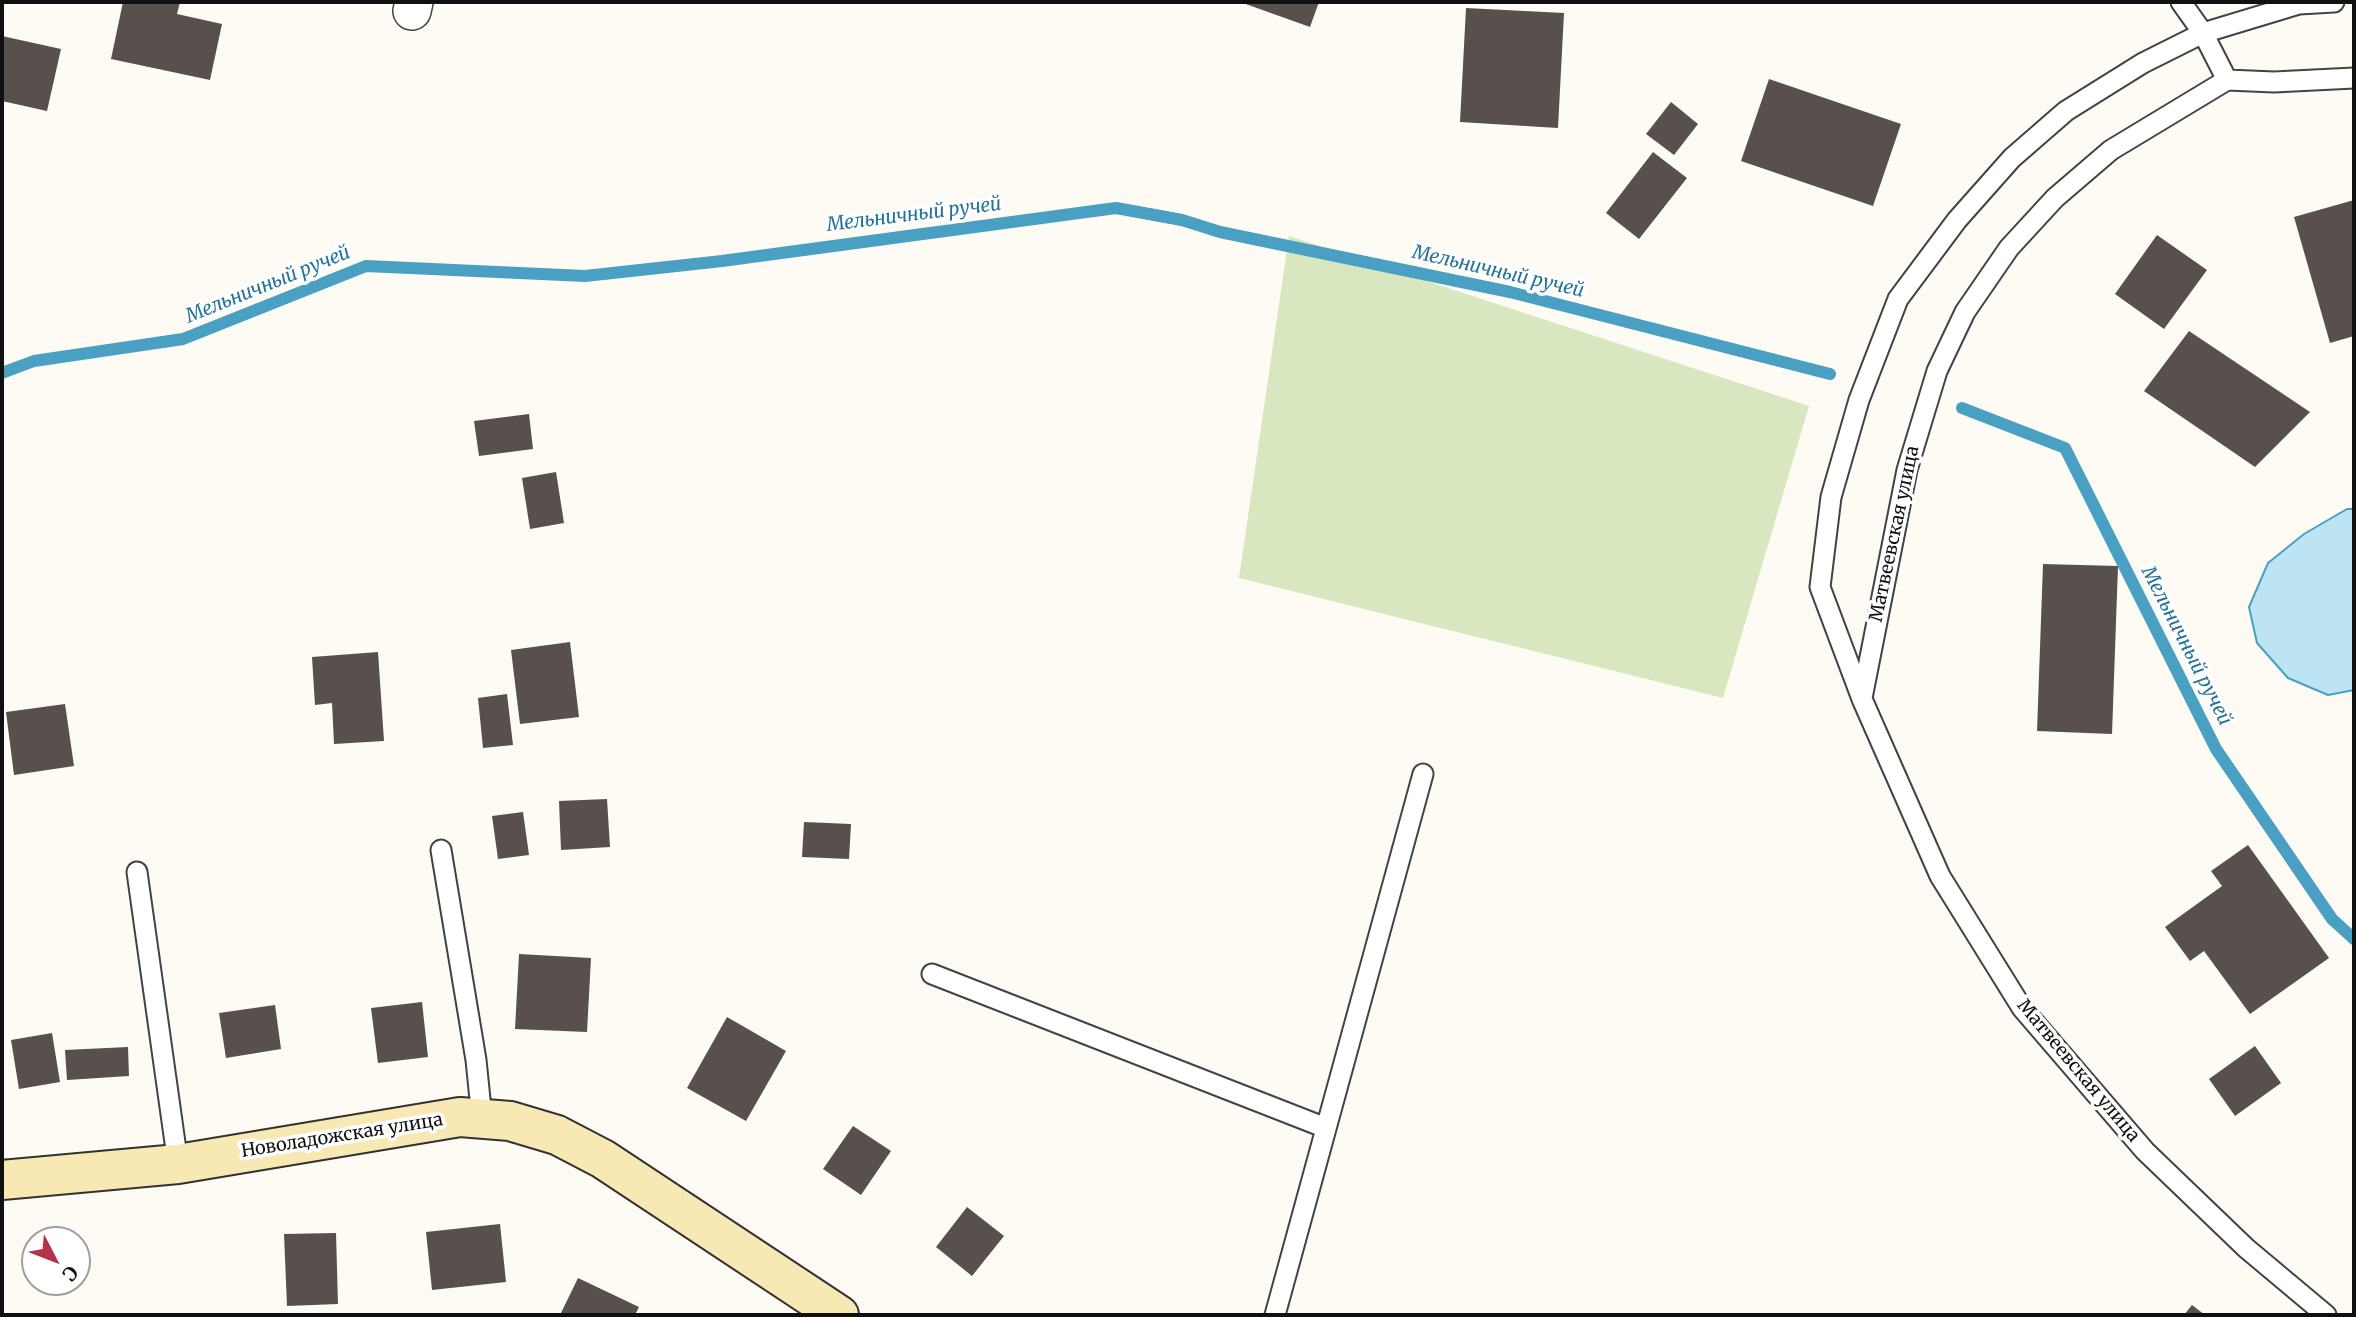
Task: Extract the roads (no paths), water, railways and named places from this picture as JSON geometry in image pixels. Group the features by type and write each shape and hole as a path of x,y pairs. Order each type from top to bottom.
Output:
{"street":[{"name":"Новоладожская улица","path":"2,1180 177,1164 460,1117 510,1121 557,1135 603,1160 839,1315"}],"lane":[{"path":"2181,2 2203,33 2227,80 2274,82 2354,78"},
{"name":"Матвеевская улица","path":"2326,1315 2246,1248 2145,1151 2022,1008 1940,876 1862,699 1820,587 1831,497 1859,400 1898,299 1957,220 2012,158 2066,111 2143,63 2203,33 2300,5 2334,2"},
{"name":"Матвеевская улица","path":"1862,699 1906,470 1937,371 1965,312 2001,259 2055,198 2111,150 2227,80"},
{"path":"1275,1315 1423,774"},
{"path":"441,850 476,1060 482,1119"},
{"path":"137,872 177,1164"},
{"path":"932,974 1326,1128"}],"water":[{"path":"2347,509 2354,509 2354,690 2328,695 2288,678 2257,643 2249,607 2268,563 2304,534"}],"waterway":[{"name":"Мельничный ручей","path":"2,373 34,361 183,339 366,266 585,276 722,261 1116,208 1510,292 1830,374"},
{"name":"Мельничный ручей","path":"1962,408 2065,448 2216,749 2332,919 2354,939"}]}
